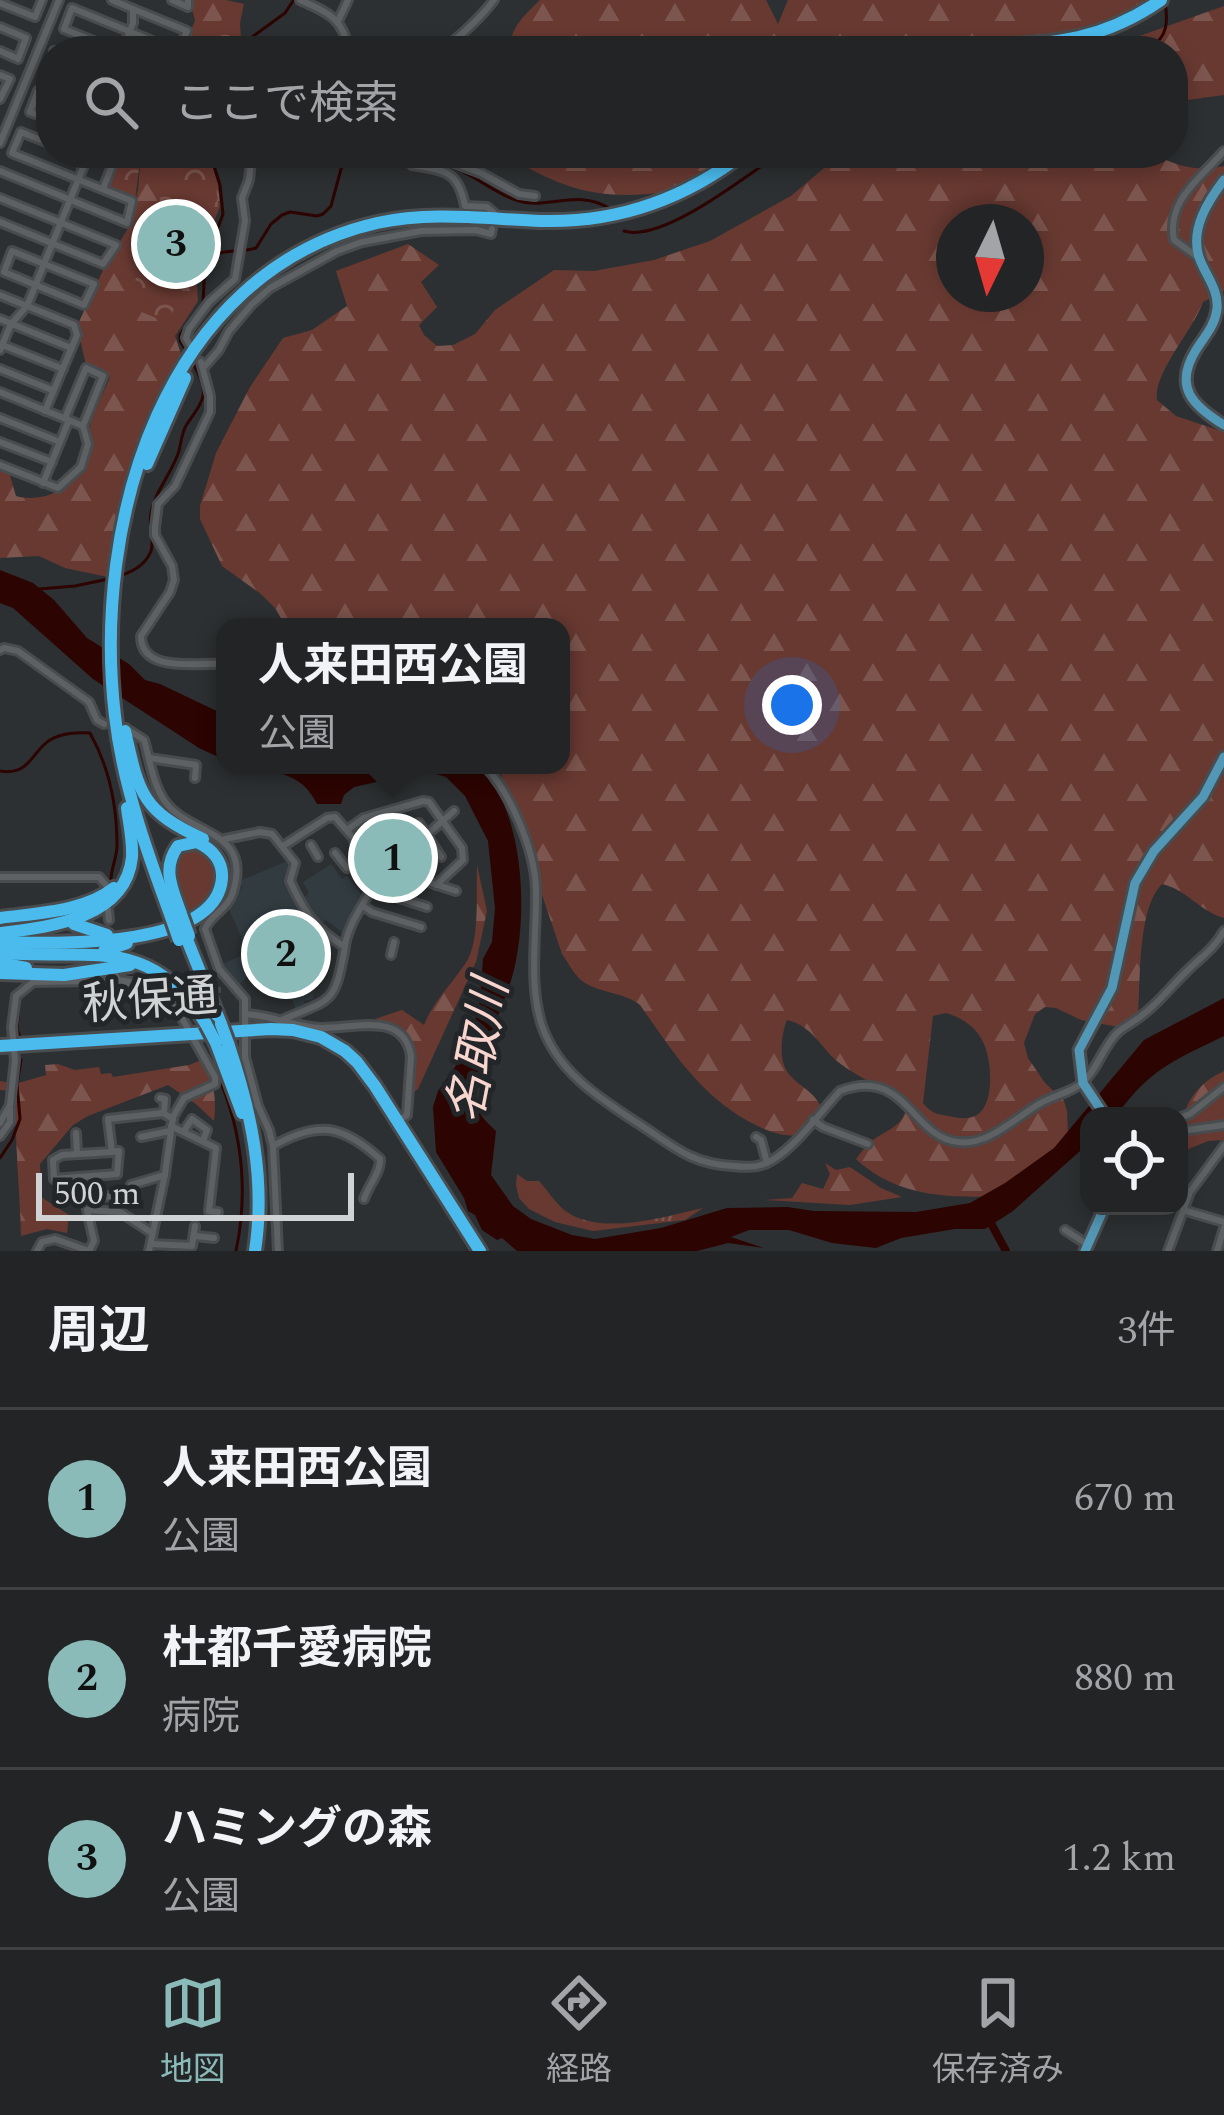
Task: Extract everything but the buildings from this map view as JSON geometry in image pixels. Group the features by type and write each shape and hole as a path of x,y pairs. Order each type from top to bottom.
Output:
{"highway":[{"path":"1080,36 1165,2"},
{"path":"1109,36 1165,2"},
{"path":"251,1251 260,1192 243,1089 213,1024 133,803 112,680 111,632 127,505 157,415 220,316 262,277 298,253 342,233 424,216 560,221 617,214 681,193 723,168"},
{"path":"194,360 259,288 295,263 341,241 415,224 566,227 628,220 687,198 735,168"},
{"path":"8,961 69,920 110,901 131,863 116,706 119,571"},
{"path":"104,950 180,929 207,913 224,892 226,870 213,845 152,808 116,706"},
{"path":"127,728 139,802 177,916"},
{"path":"0,918 80,904 108,893 121,880 128,862 129,818"},
{"path":"8,961 155,935 201,913 220,887 222,870 218,859 197,842 178,846 169,860 177,916"},
{"path":"0,918 50,918"},
{"path":"74,924 113,936 155,935"},
{"path":"185,937 216,994 213,1024"},
{"path":"8,961 123,958 152,967 170,986"},
{"path":"8,961 60,966 77,961"},
{"path":"8,961 72,975 130,965 151,970 185,994 213,1024"},
{"name":"秋保通","path":"9,1051 293,1030 331,1042 357,1062 477,1251"},
{"name":"秋保通","path":"244,1033 311,1040 350,1064 477,1251"},
{"path":"221,1043 242,1114 252,1174 251,1251"}],"main road":[{"path":"1224,180 1199,223 1199,258 1215,290 1217,309 1187,367 1186,385 1196,405 1224,424"},
{"path":"1099,1107 1083,1083 1079,1050 1112,988 1135,883 1154,851 1203,797 1224,757"},
{"path":"1087,1248 1101,1215"}],"street":[{"path":"0,3 35,17 42,0"},
{"path":"44,36 59,0"},
{"path":"172,0 188,7 188,0"},
{"path":"300,0 338,21 344,36"},
{"path":"338,21 349,0"},
{"path":"458,36 494,0"},
{"path":"116,1 187,32 185,36"},
{"path":"83,36 64,28 72,8 140,36"},
{"path":"128,36 134,9"},
{"path":"0,27 26,38 18,59 0,51"},
{"path":"0,143 36,56"},
{"path":"0,75 10,79 0,99"},
{"path":"36,138 21,132 13,153 36,163"},
{"path":"1199,258 1174,240 1172,224 1188,186 1224,151"},
{"path":"0,171 127,224 132,201 49,168"},
{"path":"63,369 1,346 11,324 27,306 83,168"},
{"path":"103,190 111,168"},
{"path":"216,664 162,662 147,655 140,641 174,580 172,566 155,535 158,504 175,486 210,412 210,397 186,334 209,302 235,279 245,221 242,198 250,168"},
{"path":"424,168 452,175 461,186 465,206 487,206 494,213"},
{"path":"470,168 519,194 535,196"},
{"path":"0,198 116,245 103,264 0,222"},
{"path":"194,360 271,288 337,251 409,233 476,230 491,234 492,229"},
{"path":"12,251 94,284 84,305 36,285 4,272 12,251"},
{"path":"0,295 74,326 76,335 45,411"},
{"path":"0,319 71,348"},
{"path":"0,465 58,488 81,467 88,444 83,426 103,376 86,368 44,482"},
{"path":"0,369 54,390"},
{"path":"0,392 83,426"},
{"path":"0,418 60,442"},
{"path":"0,442 52,462"},
{"path":"0,650 18,651 28,658 89,702 104,724"},
{"path":"127,728 143,737 168,805 224,840 235,863 229,902 205,929 219,969 244,999 245,1057 273,1147 278,1251"},
{"path":"149,758 196,765 195,778"},
{"path":"493,774 511,802 535,875 535,960 542,1025 557,1054 583,1086 692,1159 716,1166 747,1167 777,1158 840,1091 851,1087 875,1088 905,1101 940,1137 979,1141 1083,1083 1118,1032 1158,1002 1212,950 1224,931"},
{"path":"347,830 364,818 429,802 462,848 463,860 436,885"},
{"path":"371,857 415,845 454,811"},
{"path":"283,846 335,817 381,868 457,891"},
{"path":"354,842 419,823 441,856"},
{"path":"224,840 268,831 295,863 290,881 310,920 345,947"},
{"path":"310,845 318,857"},
{"path":"408,874 415,845"},
{"path":"335,853 373,890 427,907"},
{"path":"279,1021 333,995 351,924 381,868"},
{"path":"0,877 98,877 106,885"},
{"path":"363,906 421,927"},
{"path":"108,910 109,920"},
{"path":"391,955 394,942"},
{"path":"113,971 118,980 140,981 157,991 178,1011 214,1077 215,1084 184,1098 171,1125 151,1248 192,1246 196,1226"},
{"path":"0,1136 10,1122 9,1051 16,996 33,982 94,981 157,991 170,986"},
{"path":"216,994 238,990"},
{"path":"245,1014 318,1028 375,1024 401,1034 411,1055 407,1115 398,1121"},
{"path":"1188,1115 1224,1087"},
{"path":"160,1098 165,1099 164,1113 171,1125 216,1148 217,1189 209,1211 218,1213"},
{"path":"0,1123 10,1105"},
{"path":"112,1152 108,1119 164,1113"},
{"path":"146,1114 148,1124"},
{"path":"127,1116 129,1128"},
{"path":"184,1131 192,1119 207,1130 204,1145"},
{"path":"813,1120 868,1144"},
{"path":"140,1137 171,1125"},
{"path":"1188,1129 1224,1125"},
{"path":"273,1147 311,1129 343,1132 380,1159 364,1199"},
{"path":"76,1133 77,1154"},
{"path":"756,1137 767,1163"},
{"path":"1188,1197 1224,1146"},
{"path":"54,1179 117,1174 119,1151 53,1160 54,1189"},
{"path":"1212,1162 1224,1169"},
{"path":"131,1185 165,1175"},
{"path":"87,1201 124,1195"},
{"path":"63,1197 120,1212 152,1233"},
{"path":"37,1251 42,1242 56,1238 89,1251 94,1240 87,1201"},
{"path":"1188,1212 1224,1225 1217,1251"},
{"path":"1168,1251 1181,1215"},
{"path":"1065,1230 1087,1248"},
{"path":"195,1236 214,1238"}],"shaded area":[{"path":"290,860 289,883 308,920 326,937 313,999 296,1010 290,994 262,994 248,976 238,986 227,977 222,964 248,953 229,909 242,887 239,881"},
{"path":"331,864 365,898 344,934 326,920 320,924 303,898 309,893 303,882"}],"green space":[{"path":"190,0 244,4 241,36 188,36 195,21"},
{"path":"540,0 766,0 778,24 788,0 1147,0 1133,12 1080,32 1038,36 513,36"},
{"path":"231,3 242,6 239,36 212,36"},
{"path":"1224,6 1224,95 1188,100 1188,36 1139,36"},
{"path":"1224,166 1224,291 1203,302 1167,365 1157,400 1176,416 1224,432 1224,918 1162,884 1144,927 1138,1016 1124,1028 1081,1020 1056,1008 1045,1007 1035,1014 1024,1043 1028,1058 1064,1101 1068,1132 1057,1151 1004,1196 926,1193 889,1182 856,1159 869,1143 900,1121 905,1100 846,1068 796,1023 787,1020 785,1026 783,1063 819,1102 822,1113 809,1131 783,1135 748,1121 715,1098 640,1005 588,985 576,974 562,954 501,774 570,774 570,618 281,618 261,594 222,566 200,519 216,453 250,387 283,338 312,330 347,306 336,271 408,244 439,265 421,282 437,307 419,325 437,346 453,345 475,334 495,310 554,270 594,271 654,260 710,241 791,196 824,168","holes":["946,1013 976,1032 988,1059 987,1101 970,1118 937,1114 923,1103 933,1016"]},
{"path":"114,168 139,168 135,200 107,186"},
{"path":"140,168 213,168 220,206 196,269 198,301 175,336 182,357 153,405 129,467 108,577 65,568 39,556 0,558 0,468 9,472 16,496 35,498 62,489 86,464 91,422 110,377 86,365 77,326 129,227"},
{"path":"161,168 211,168 218,206 168,323 125,305 159,222"},
{"path":"529,168 713,168 677,190 627,195 572,187"},
{"path":"187,846 203,848 219,867 213,896 186,916 175,886 174,858"},
{"path":"477,865 487,911 476,962 413,1092 412,1045 400,1030 375,1019 402,1010 424,1025 467,961 476,928"},
{"path":"201,1060 214,1089 214,1121 168,1085 88,1116 73,1125 40,1164 41,1197 69,1215 67,1233 47,1229 21,1236 16,1091 0,1090 0,1081 15,1084 46,1075 45,1065 75,1070 99,1067 101,1074 113,1077"},
{"path":"1224,1071 1224,1140 1188,1149 1188,1104"},
{"path":"825,1163 836,1170 850,1167 902,1197 850,1205 765,1200 792,1198 802,1183 823,1189 830,1174"},
{"path":"517,1174 527,1181 539,1181 564,1210 595,1222 651,1220 703,1208 685,1220 593,1231 555,1222 529,1209 519,1198"}],"water":[{"path":"0,570 33,583 87,638 145,680 216,711 216,756 93,679 13,608 0,603"},
{"path":"280,774 412,774 354,787 341,804 317,804 302,784"},
{"name":"名取川","path":"436,774 485,774 506,810 520,870 516,962 480,1065 474,1098 480,1114 496,1131 491,1175 513,1206 531,1219 595,1239 661,1228 727,1208 916,1212 970,1203 1005,1183 1054,1148 1080,1117 1080,1151 1013,1211 985,1229 901,1238 876,1248 832,1243 789,1230 749,1230 731,1237 764,1248 728,1243 697,1251 517,1251 502,1238 497,1240 468,1211 436,1152 433,1107 438,1091 467,1050 480,1000 483,959 492,942 495,908 488,841 465,796 446,777"},
{"path":"1224,998 1224,1036 1152,1076 1123,1107 1088,1107 1144,1040"}],"waterway":[{"path":"254,36 285,13 293,1"},
{"path":"1162,36 1165,2"},
{"path":"186,350 180,335 203,303 205,262 223,214 215,168"},
{"path":"206,261 217,254 256,248 282,215 323,214 331,206 342,168"},
{"path":"452,168 516,200 585,200 609,208"},
{"path":"624,231 641,232 682,217 759,168"},
{"path":"122,575 139,566 151,551 153,505 176,459 185,427 201,401 202,382 193,363"},
{"path":"39,589 113,578"},
{"path":"0,771 24,767 54,738 90,733 113,802 117,845 111,882"},
{"path":"119,975 160,987"},
{"path":"166,994 192,1027"},
{"path":"20,997 20,1037"},
{"path":"201,1043 225,1092 238,1144 242,1197 236,1251"},
{"path":"0,1158 20,1119 21,1060"},
{"path":"987,1216 1006,1251"}],"tunnel":[{"path":"180,991 221,990"}],"place":[{"name":"ハミングの森","path":"176,244"},
{"name":"人来田西公園","path":"393,858"},
{"name":"杜都千愛病院","path":"286,954"}]}
